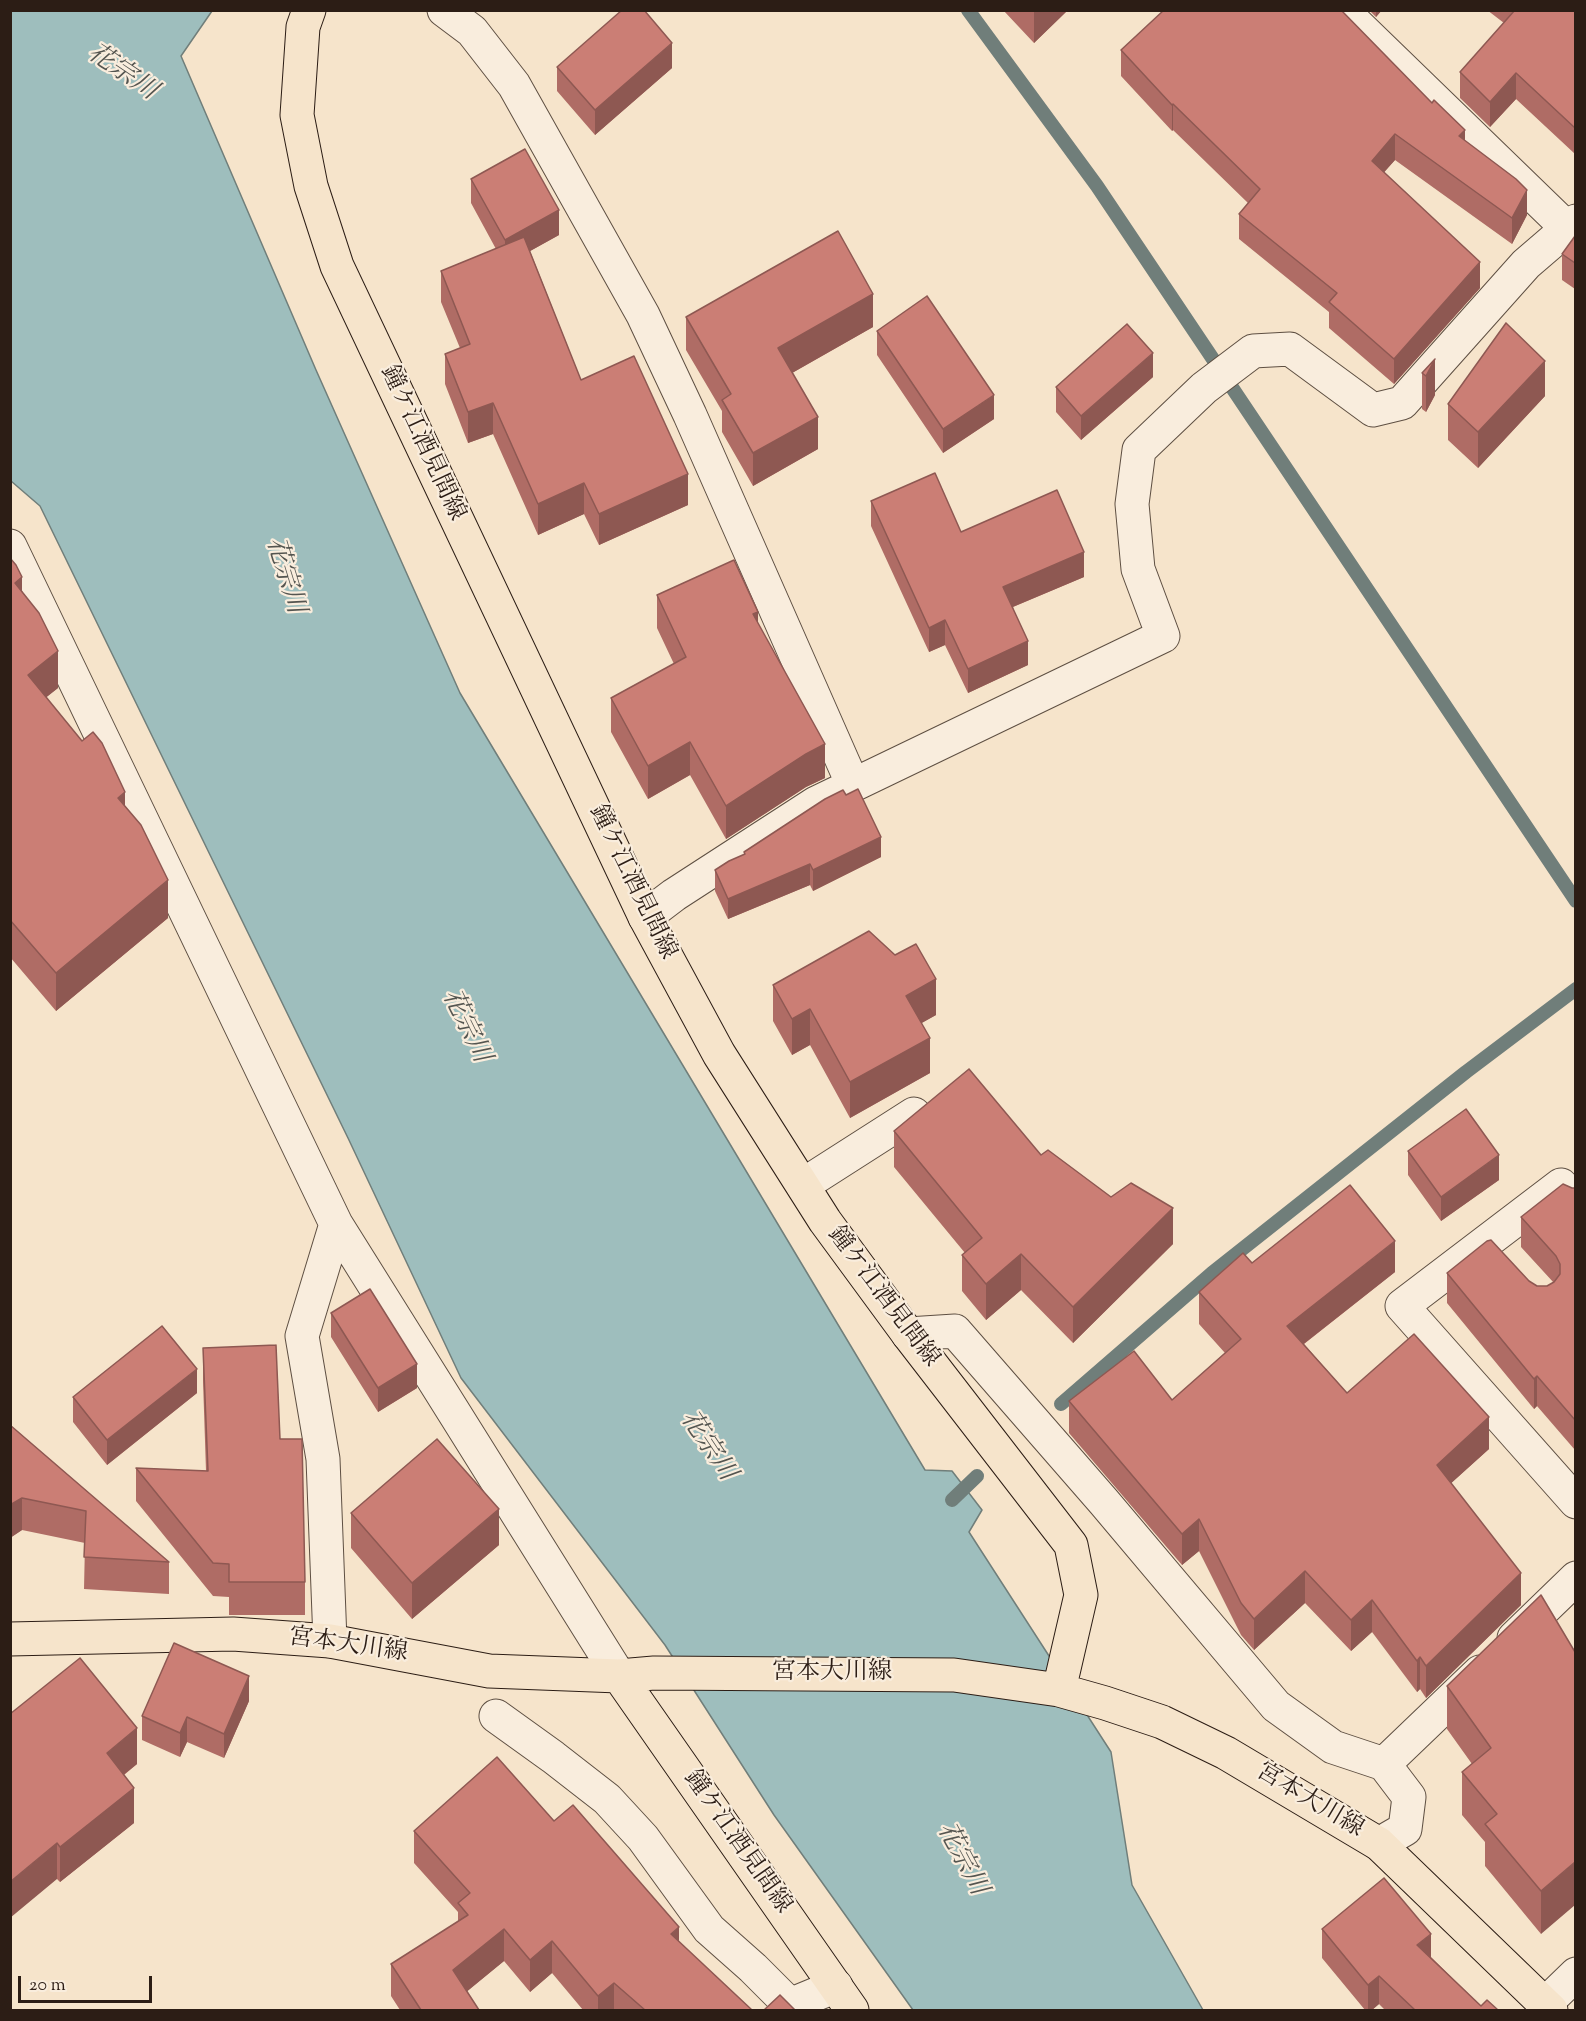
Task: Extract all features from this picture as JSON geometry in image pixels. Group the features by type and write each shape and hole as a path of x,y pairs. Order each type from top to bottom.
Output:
{"main road":[{"name":"鐘ケ江酒見間線","path":"309,10 303,27 297,115 310,186 337,266 645,918 718,1054 825,1221 908,1334 1071,1545 1081,1595 1059,1690"},
{"name":"宮本大川線","path":"10,1639 233,1634 330,1641 489,1671 619,1676 654,1673 954,1675 1059,1690 1162,1722 1226,1753 1379,1844 1547,2008"},
{"name":"鐘ケ江酒見間線","path":"619,1676 844,1998"}],"street":[{"path":"444,10 472,31 514,85 644,315 853,785"},
{"path":"645,918 674,895 816,803 1162,636 1138,569 1132,504 1139,450 1204,388 1253,351 1290,349 1373,410 1402,403 1526,264 1571,225 1342,10"},
{"path":"10,546 336,1224 619,1676"},
{"path":"803,1185 914,1114"},
{"path":"1575,1200 1561,1185 1402,1306 1575,1502"},
{"path":"330,1641 323,1459 302,1336 336,1224"},
{"path":"1489,1240 1512,1264"},
{"path":"908,1334 955,1331 1104,1502 1276,1706 1333,1747 1384,1764 1409,1797 1405,1830 1379,1844"},
{"path":"1384,1764 1575,1578"},
{"path":"496,1716 607,1799 643,1838 708,1929 753,1968 790,2006 844,1998"},
{"path":"1547,2008 1575,1974"}],"water":[{"name":"花宗川","path":"10,11 212,11 181,56 316,370 460,693 925,1470 952,1471 982,1510 969,1532 1111,1752 1132,1885 1203,2010 913,2010 774,1815 665,1645 461,1378 348,1138 40,506 11,481"}],"building":[{"path":"622,10 644,10 672,43 595,110 557,67"},
{"path":"1164,10 1341,10 1432,103 1434,100 1465,130 1459,136 1527,190 1512,218 1395,134 1372,161 1480,262 1394,359 1329,302 1337,293 1239,214 1260,189 1172,105 1121,50"},
{"path":"1515,10 1575,10 1575,128 1516,73 1490,102 1460,72"},
{"path":"525,149 559,210 505,240 471,179"},
{"path":"838,231 873,294 778,348 818,417 753,453 722,400 731,394 686,317"},
{"path":"1575,236 1575,263 1562,254"},
{"path":"524,237 581,380 634,356 688,474 599,514 584,483 538,504 493,403 468,412 445,354 470,344 441,271"},
{"path":"927,296 994,395 943,429 877,331"},
{"path":"1506,323 1545,361 1478,432 1448,404"},
{"path":"1127,324 1153,353 1081,416 1056,387"},
{"path":"1435,359 1426,376 1422,373"},
{"path":"935,473 961,532 1057,490 1084,552 1003,587 1028,641 968,669 945,620 929,628 871,501"},
{"path":"10,558 22,577 15,583 39,613 58,651 28,675 82,741 93,732 102,743 125,792 118,798 141,825 168,880 56,973 10,920"},
{"path":"734,560 758,612 753,614 825,744 726,806 690,742 648,766 611,698 686,657 657,595"},
{"path":"858,789 881,837 813,870 810,864 728,899 715,870 745,854 744,852 825,799 843,790 846,795"},
{"path":"869,931 895,955 916,944 936,979 906,996 930,1038 850,1082 810,1009 792,1019 773,985"},
{"path":"969,1069 1041,1155 1048,1150 1111,1197 1131,1183 1173,1208 1073,1307 1021,1254 986,1284 962,1255 982,1238 894,1131"},
{"path":"1466,1109 1499,1155 1441,1197 1408,1151"},
{"path":"1563,1184 1575,1188 1575,1420 1537,1376 1534,1379 1447,1273 1491,1240 1529,1281 1537,1286 1547,1286 1554,1282 1560,1274 1560,1264 1556,1256 1521,1217"},
{"path":"1350,1185 1395,1241 1287,1326 1347,1393 1414,1334 1489,1417 1437,1465 1521,1573 1426,1666 1420,1657 1417,1661 1372,1600 1351,1620 1305,1571 1254,1619 1241,1603 1199,1519 1182,1534 1069,1401 1134,1351 1172,1400 1241,1339 1199,1292 1243,1253 1252,1263"},
{"path":"370,1289 417,1364 378,1388 331,1313"},
{"path":"162,1326 197,1369 107,1440 73,1397"},
{"path":"276,1345 280,1439 302,1439 305,1582 229,1582 229,1564 213,1563 136,1468 208,1471 203,1348"},
{"path":"10,1425 169,1562 84,1557 86,1511 22,1498 10,1505"},
{"path":"437,1439 499,1509 412,1583 351,1513"},
{"path":"1541,1595 1575,1652 1575,1862 1541,1891 1485,1824 1497,1814 1462,1772 1491,1748 1447,1686"},
{"path":"174,1643 249,1676 224,1734 187,1717 180,1733 142,1716"},
{"path":"80,1658 137,1728 107,1753 134,1788 60,1847 57,1843 10,1882 10,1714"},
{"path":"497,1757 554,1821 573,1805 679,1927 671,1934 752,2010 645,2010 614,1983 598,1996 552,1941 530,1960 504,1929 453,1970 479,2010 421,2010 391,1964 468,1915 458,1903 470,1893 414,1831"},
{"path":"1384,1878 1431,1934 1417,1945 1481,2006 1487,2000 1498,2010 1415,2010 1379,1976 1368,1985 1322,1929"},
{"path":"780,1995 795,2010 764,2010"}],"waterway":[{"path":"968,10 1097,186 1576,901"},
{"path":"1061,1404 1212,1273 1466,1072 1576,989"},
{"path":"952,1500 977,1476"}]}
